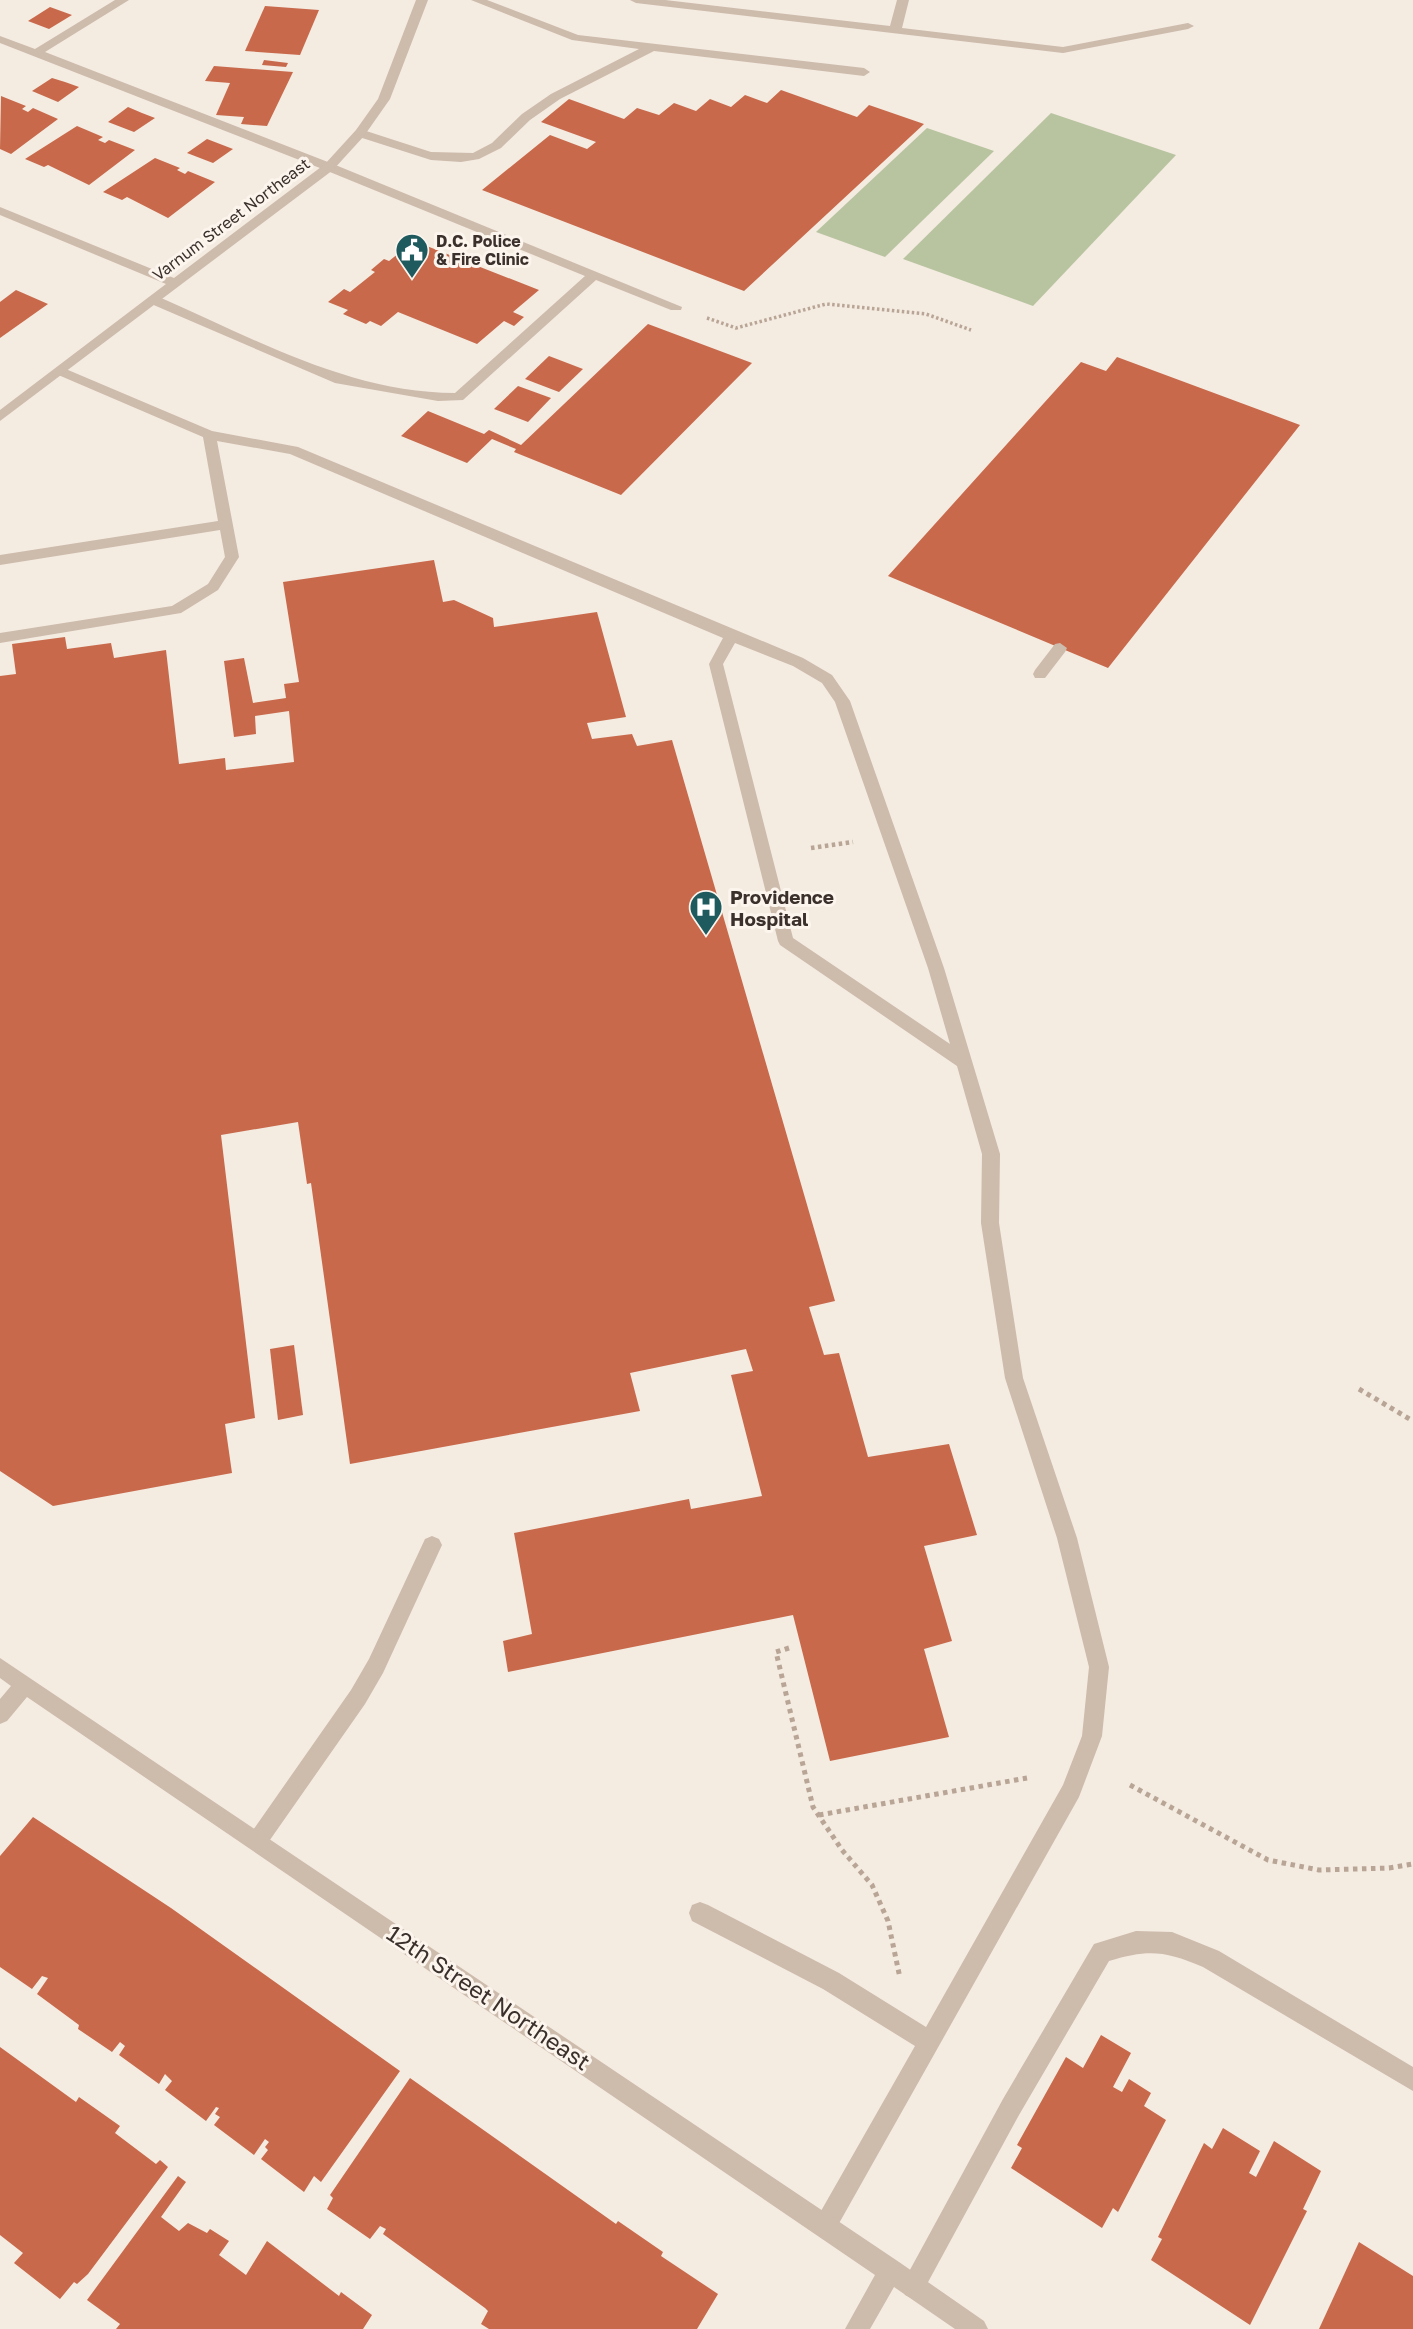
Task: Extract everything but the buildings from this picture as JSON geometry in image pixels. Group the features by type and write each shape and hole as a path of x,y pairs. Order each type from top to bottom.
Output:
{"street":[{"path":"36,53 123,0"},
{"name":"Varnum Street Northeast","path":"4,410 61,371 329,167 379,108 391,85 408,31 422,0"},
{"path":"477,0 576,38 864,72"},
{"path":"636,0 1063,50 1188,26"},
{"path":"895,31 903,0"},
{"path":"0,39 329,167 676,307"},
{"path":"360,133 409,150 445,158 475,156 493,149 526,117 576,84 653,47"},
{"path":"0,211 177,284"},
{"path":"154,300 340,380 438,397 458,397 594,275"},
{"path":"61,371 209,435 293,450 798,662 827,678 842,701 936,968 990,1154 990,1223 1014,1378 1067,1538 1099,1667 1092,1736 1072,1790 825,2226"},
{"path":"0,638 176,610 214,587 232,557 209,435"},
{"path":"0,560 226,524"},
{"path":"731,636 716,664 786,941 963,1062"},
{"path":"1040,674 1060,648"},
{"path":"258,1840 370,1676 392,1635 432,1545"},
{"name":"12th Street Northeast","path":"0,1667 976,2329"},
{"path":"0,1714 25,1684"},
{"path":"700,1913 831,1981 928,2041"},
{"path":"914,2287 1011,2107 1102,1952 1136,1942 1172,1943 1211,1959 1413,2080"},
{"path":"857,2329 891,2270"}],"path":[{"path":"676,307 736,328 826,304 926,314 971,330"},
{"path":"811,848 853,842"},
{"path":"1359,1389 1413,1421"},
{"path":"789,1648 776,1652 813,1807 842,1850 872,1885 888,1921 902,1986"},
{"path":"819,1815 1027,1778"},
{"path":"1130,1785 1268,1860 1319,1870 1389,1868 1413,1864"}],"green space":[{"path":"1051,113 1176,155 1033,306 903,259"},
{"path":"927,128 994,151 885,257 816,232"}],"place":[{"name":"D.C. Police & Fire Clinic","path":"412,280"},
{"name":"Providence Hospital","path":"706,937"}]}
